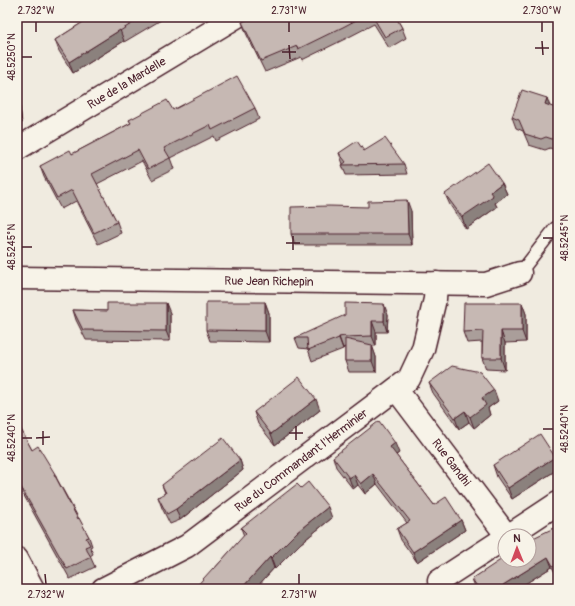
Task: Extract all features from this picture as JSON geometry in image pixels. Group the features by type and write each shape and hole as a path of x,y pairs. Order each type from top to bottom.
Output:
{"street":[{"name":"Rue de la Mardelle","path":"17,149 212,23 236,17"},
{"name":"Rue Jean Richepin","path":"17,278 486,284 520,273"},
{"name":"Rue du Commandant l'Herminier","path":"103,589 187,546 409,379 423,349 436,299 436,283"},
{"name":"Rue Gandhi","path":"396,389 500,528"},
{"path":"521,528 558,504"},
{"path":"439,581 497,543"},
{"path":"17,559 34,589"}],"lane":[{"path":"520,273 555,228 558,230"}],"building":[{"path":"91,17 142,17 69,62 55,40"},
{"path":"253,17 362,17 298,49 297,46 261,61 242,22"},
{"path":"373,17 396,17 402,28 385,37"},
{"path":"237,76 255,108 212,130 210,125 164,148 170,158 148,169 138,150 92,174 117,222 94,233 72,190 57,198 40,166 70,150 72,154 131,123 129,120 167,100 173,110"},
{"path":"522,90 547,98 545,104 558,109 558,141 546,137 541,139 525,134 519,120 512,117"},
{"path":"385,138 404,164 342,165 346,162 339,153 357,141 364,151"},
{"path":"488,163 502,183 490,192 493,196 462,217 445,194"},
{"path":"407,200 408,234 291,234 291,207 368,207 368,201"},
{"path":"206,302 265,302 265,331 206,330"},
{"path":"107,303 166,303 166,331 83,330 73,310 107,311"},
{"path":"345,303 384,304 384,321 372,321 372,336 339,337 308,350 307,338 295,338 345,315"},
{"path":"464,303 522,303 522,331 501,331 501,358 482,358 483,331 463,332"},
{"path":"345,339 372,345 372,361 345,361"},
{"path":"452,366 480,372 494,390 482,398 486,405 470,417 465,411 455,418 429,383"},
{"path":"299,377 316,399 271,434 254,412"},
{"path":"379,421 395,443 390,447 434,505 446,497 461,520 413,552 397,529 410,521 373,474 361,484 354,475 349,478 333,457"},
{"path":"17,422 32,450 38,446 89,537 86,538 90,545 85,547 91,557 67,569 17,480"},
{"path":"540,434 555,457 508,488 493,465"},
{"path":"223,438 240,460 176,509 167,514 158,497 166,493 162,485"},
{"path":"308,482 328,507 297,532 271,558 270,557 241,589 194,589 246,533 241,528 297,484 301,488"},
{"path":"558,526 558,563 553,566 548,557 537,564 537,536"},
{"path":"497,562 497,568 530,568 503,585 504,586 500,589 479,589 472,579"}]}
